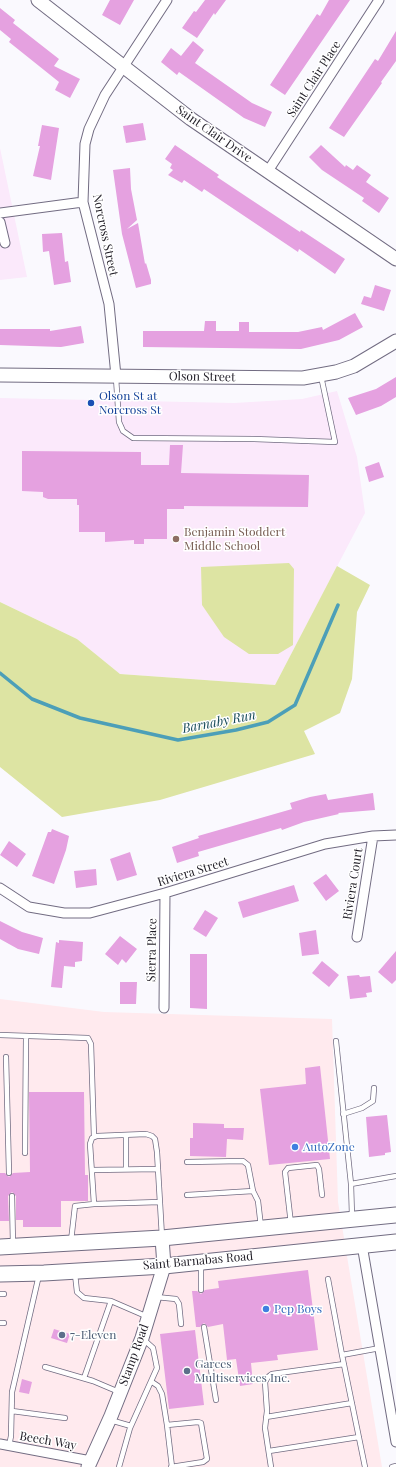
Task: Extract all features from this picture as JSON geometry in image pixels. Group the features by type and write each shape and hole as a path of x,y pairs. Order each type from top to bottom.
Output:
{"main road":[{"path":"6,1247 162,1238 396,1215"},
{"name":"Saint Barnabas Road","path":"0,1274 164,1266 396,1242"}],"street":[{"name":"Saint Clair Drive","path":"38,0 191,119 396,259"},
{"name":"Norcross Street","path":"116,376 109,304 83,202 83,160 89,129 105,95 167,0"},
{"name":"Saint Clair Place","path":"268,171 379,0"},
{"path":"0,213 83,202"},
{"path":"0,222 5,243"},
{"name":"Olson Street","path":"0,375 274,378 320,376 354,366 396,341"},
{"name":"Riviera Street","path":"0,888 28,906 64,913 90,913 165,893 325,844 372,836 396,835"},
{"name":"Riviera Court","path":"357,937 372,836"},
{"name":"Sierra Place","path":"164,1008 165,893"},
{"name":"Stamp Road","path":"90,1464 142,1338 164,1266 162,1238"},
{"path":"362,1245 396,1442"},
{"name":"Beech Way","path":"4,1445 90,1464"}],"lane":[{"path":"116,376 119,422 123,431 133,438 254,439 335,442 320,376"},
{"path":"0,1035 88,1038 91,1044 94,1137 92,1138 90,1144 94,1204"},
{"path":"25,1153 26,1037"},
{"path":"336,1041 351,1184 352,1219"},
{"path":"6,1057 9,1173"},
{"path":"343,1114 362,1108 372,1101 374,1088"},
{"path":"94,1137 146,1134 155,1139 162,1238"},
{"path":"126,1135 126,1169"},
{"path":"187,1162 243,1161 248,1165 253,1192 258,1201 261,1228"},
{"path":"291,1225 286,1172 288,1168 317,1165 319,1169 322,1195"},
{"path":"92,1170 158,1169"},
{"path":"351,1184 396,1176"},
{"path":"187,1195 253,1192"},
{"path":"6,1247 12,1196"},
{"path":"71,1243 75,1206 160,1202"},
{"path":"201,1262 201,1290"},
{"path":"75,1271 77,1292 84,1298 111,1301 148,1318"},
{"path":"4,1445 12,1410 12,1392 40,1273"},
{"path":"328,1279 365,1467"},
{"path":"154,1296 176,1299 179,1304 181,1324"},
{"path":"84,1378 111,1301"},
{"path":"204,1327 216,1400"},
{"path":"119,1467 131,1426 157,1368 153,1348 142,1338"},
{"path":"342,1355 380,1348"},
{"path":"271,1467 265,1428 265,1382 268,1377 272,1374 344,1364"},
{"path":"45,1367 84,1378 120,1393"},
{"path":"152,1382 158,1386 162,1394 172,1467 203,1462 207,1459 201,1423 167,1425"},
{"path":"266,1416 352,1403"},
{"path":"12,1410 65,1418"},
{"path":"109,1420 131,1426"},
{"path":"269,1452 359,1437"},
{"path":"392,1467 396,1466"}],"shaded area":[{"path":"0,148 27,277 0,280"},
{"name":"Benjamin Stoddert Middle School","path":"337,391 357,457 365,513 275,685 120,674 77,639 0,602 0,398 234,403 302,399"},
{"path":"0,999 104,1012 332,1019 338,1202 382,1467 0,1467"}],"green space":[{"path":"289,563 294,569 293,645 278,654 249,654 224,637 202,605 201,567"},
{"path":"337,566 370,585 357,612 352,679 340,713 304,731 315,754 160,800 62,817 0,767 0,602 77,639 120,674 275,685"}],"building":[{"path":"110,0 134,0 120,25 102,15"},
{"path":"205,0 226,0 215,15 214,13 197,38 182,28 194,11 196,12"},
{"path":"329,0 350,0 285,95 270,85 317,14 320,16"},
{"path":"0,8 15,20 13,23 59,59 54,66 80,79 70,98 55,90 59,82 9,42 11,39 0,30"},
{"path":"396,31 396,61 344,137 329,128 375,59 378,61"},
{"path":"193,41 204,50 195,63 252,103 272,112 265,127 244,118 179,72 177,75 161,62 171,48 181,56"},
{"path":"143,123 146,140 126,143 123,126"},
{"path":"42,125 59,128 51,180 33,176 40,146 38,146"},
{"path":"175,145 219,175 217,177 300,232 301,230 345,259 335,274 299,249 298,252 204,189 202,192 184,180 182,183 168,175 173,170 170,168 172,164 165,159"},
{"path":"321,145 345,167 346,165 353,170 357,165 371,175 366,182 389,198 379,213 362,201 364,198 322,170 309,157"},
{"path":"130,168 131,189 137,220 127,229 138,223 145,264 146,263 151,280 151,284 136,288 122,234 113,170"},
{"path":"62,233 65,262 68,261 71,282 54,285 49,251 43,252 42,234"},
{"path":"375,285 391,290 384,311 361,304 364,296 371,298"},
{"path":"355,313 363,327 339,340 301,349 143,347 143,331 204,331 205,321 216,321 216,331 239,331 239,322 249,322 249,332 298,332 322,327 323,330"},
{"path":"81,326 84,343 61,347 0,345 0,329 50,329 50,331"},
{"path":"396,377 396,397 381,406 356,415 348,398 376,389"},
{"path":"170,445 183,445 181,473 309,475 308,507 184,506 184,509 167,509 167,539 144,539 144,544 134,544 134,540 105,542 105,532 79,532 79,505 77,505 77,499 48,499 43,497 43,492 22,491 22,451 141,452 141,465 169,465"},
{"path":"379,462 384,477 369,482 365,467"},
{"path":"373,793 375,810 338,813 339,814 304,822 282,830 281,828 198,852 199,856 177,863 172,847 199,838 198,836 292,809 290,803 310,797 326,794 328,800"},
{"path":"52,829 69,836 66,850 54,884 32,876 48,832 51,832"},
{"path":"9,841 26,854 17,867 0,855"},
{"path":"130,852 137,875 117,881 110,859"},
{"path":"96,869 97,885 76,888 74,871"},
{"path":"326,874 339,891 326,901 313,883"},
{"path":"294,885 299,901 243,918 238,902"},
{"path":"205,910 218,918 206,937 193,929"},
{"path":"0,921 22,932 43,938 39,954 18,949 0,939"},
{"path":"316,930 319,954 302,956 299,933"},
{"path":"120,936 137,949 126,963 122,959 118,965 105,954"},
{"path":"59,940 83,942 82,961 75,962 75,967 64,966 62,988 51,987 56,942 59,943"},
{"path":"396,951 396,980 392,984 378,972"},
{"path":"190,954 207,954 207,1009 190,1008"},
{"path":"322,961 339,975 329,987 312,973"},
{"path":"359,975 360,977 370,976 372,992 366,993 367,997 350,999 347,976"},
{"path":"120,982 137,982 136,1004 120,1004"},
{"path":"320,1066 330,1159 269,1165 260,1089 306,1084 305,1068"},
{"path":"29,1092 84,1092 85,1175 88,1175 88,1201 61,1201 61,1227 23,1227 23,1220 16,1220 16,1196 12,1192 8,1196 9,1221 0,1221 0,1173 5,1173 9,1177 13,1173 30,1172"},
{"path":"387,1115 391,1152 385,1153 385,1155 369,1157 366,1117"},
{"path":"193,1123 224,1124 224,1128 244,1128 243,1140 227,1139 226,1157 190,1156 190,1138 193,1138"},
{"path":"308,1270 318,1350 277,1355 278,1360 251,1363 253,1384 240,1386 236,1359 227,1360 223,1324 208,1327 204,1323 200,1327 196,1327 192,1291 197,1291 201,1294 205,1290 219,1288 218,1281"},
{"path":"54,1329 70,1334 67,1343 51,1338"},
{"path":"195,1330 204,1405 169,1409 160,1334"},
{"path":"22,1379 32,1382 29,1394 19,1392"}],"waterway":[{"name":"Barnaby Run","path":"0,673 32,699 80,718 178,740 236,730 268,722 295,705 338,605"}],"place":[{"name":"Olson St at Norcross St","path":"91,403"},
{"name":"Benjamin Stoddert Middle School","path":"176,539"},
{"name":"AutoZone","path":"295,1147"},
{"name":"Pep Boys","path":"266,1309"},
{"name":"7-Eleven","path":"62,1335"},
{"name":"Garces Multiservices Inc.","path":"187,1371"}]}
